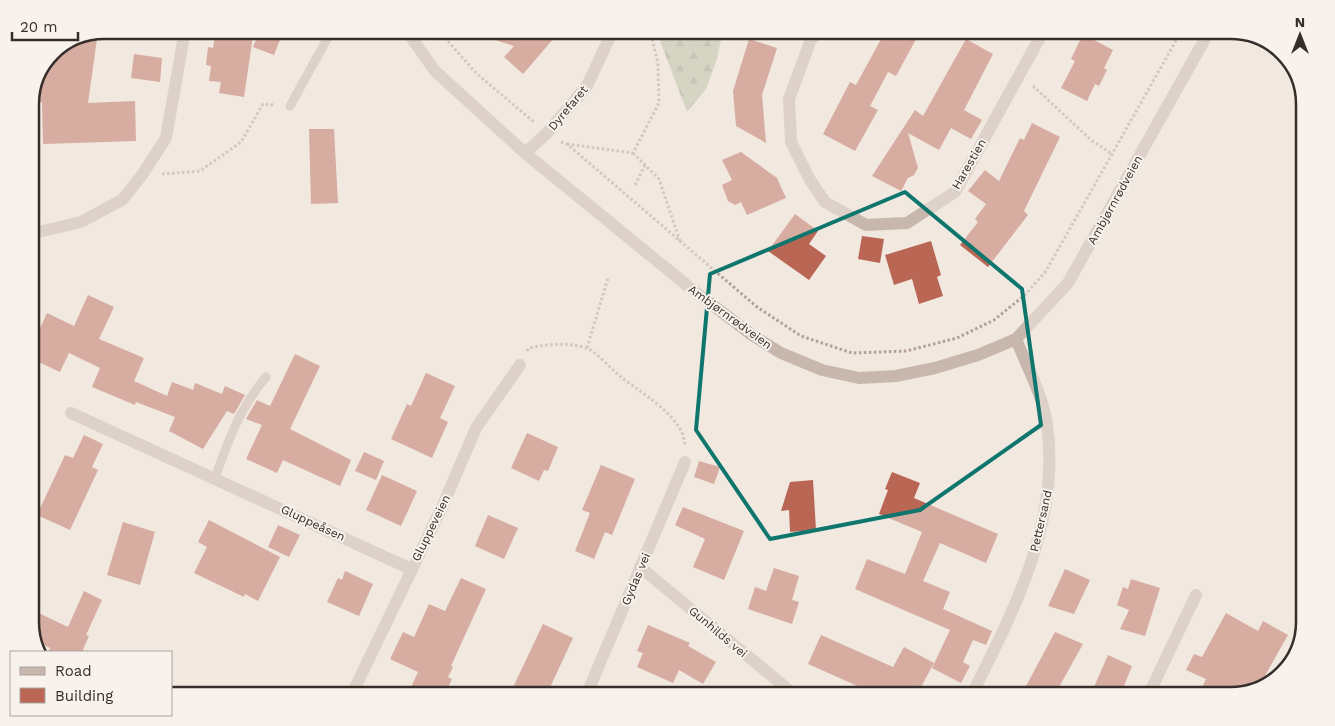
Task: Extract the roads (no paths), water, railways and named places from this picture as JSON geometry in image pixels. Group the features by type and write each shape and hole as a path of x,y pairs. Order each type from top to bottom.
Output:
{"street":[{"path":"39,232 81,222 122,200 142,175 166,138 183,39"},
{"name":"Ambjørnrødveien","path":"412,39 435,71 525,152 674,276 752,335 781,353 822,370 859,378 896,376 935,368 978,355 1016,339 1068,283 1205,39"},
{"name":"Dyrefaret","path":"525,152 547,133 587,86 609,39"},
{"name":"Harestien","path":"812,39 789,99 791,142 810,180 825,202 866,225 907,223 955,192 1039,39"},
{"name":"Pettersand","path":"975,687 998,643 1033,555 1049,488 1047,425 1042,400 1016,339"},
{"name":"Gluppeveien","path":"355,687 442,505 476,428 520,365"},
{"name":"Gluppeåsen","path":"71,414 411,569"},
{"name":"Gydas vei","path":"590,687 685,462"},
{"name":"Gunhilds vei","path":"640,567 785,687"},
{"path":"1152,687 1196,595"}],"lane":[{"path":"290,106 327,39"},
{"path":"215,478 229,440 249,397 266,377"}]}
